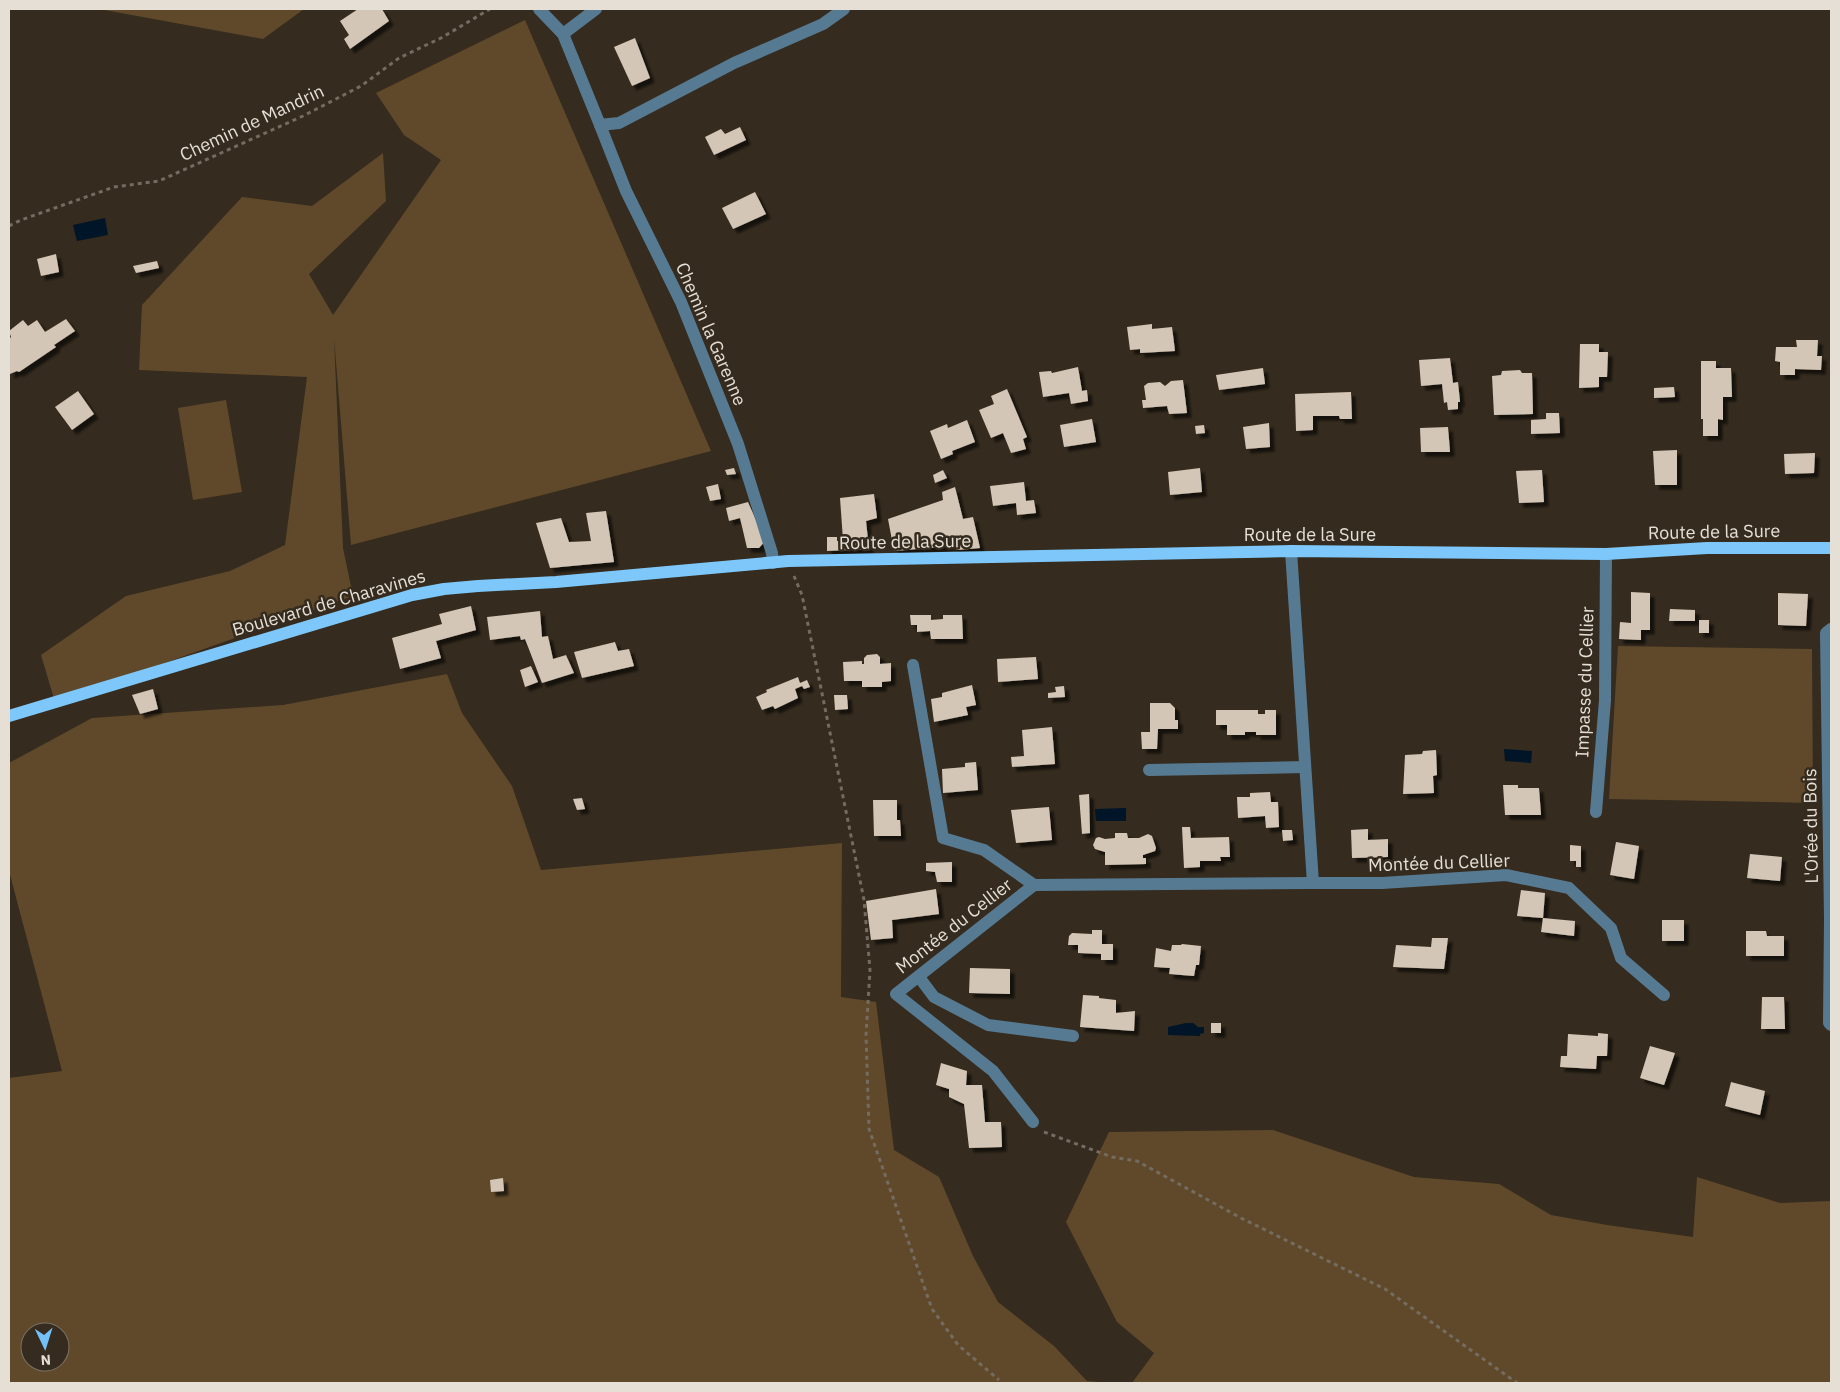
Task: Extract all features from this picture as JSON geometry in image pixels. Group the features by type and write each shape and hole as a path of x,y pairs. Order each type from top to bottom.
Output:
{"main road":[{"name":"Route de la Sure","path":"788,561 1291,551 1606,554 1707,548 1831,548"},
{"name":"Boulevard de Charavines","path":"9,716 412,595 444,589 556,582 788,561"}],"street":[{"name":"Chemin la Garenne","path":"539,9 563,34 626,191 681,302 731,426 772,553 773,563"},
{"path":"563,34 596,9"},
{"path":"600,125 619,123 734,63 823,24 844,9"},
{"path":"1291,551 1312,883"},
{"name":"Impasse du Cellier","path":"1596,812 1605,700 1606,554"},
{"name":"L'Orée du Bois","path":"1831,629 1826,633 1830,920 1829,1023 1831,1024"},
{"path":"913,665 943,838 984,850 1034,885"},
{"path":"1149,770 1305,767"},
{"name":"Montée du Cellier","path":"1033,1122 993,1071 896,994 1034,885 1382,884 1506,874 1569,888 1611,928 1621,958 1664,995"},
{"path":"919,977 934,997 988,1025 1073,1036"}],"path":[{"name":"Chemin de Mandrin","path":"9,226 114,187 159,181 303,116 361,86 398,58 441,38 490,9"},
{"path":"788,561 802,595 864,900 870,970 866,1036 869,1129 932,1309 958,1345 999,1380"},
{"path":"1033,1122 1046,1134 1112,1157 1137,1161 1241,1218 1385,1289 1516,1383"}],"shaded area":[{"path":"99,9 304,9 263,39"},
{"path":"525,20 711,451 351,545 334,338 343,548 353,596 55,702 41,655 126,596 230,571 285,545 307,377 139,370 142,305 242,197 312,206 383,153 386,201 309,274 333,315 441,160 404,135 376,93"},
{"path":"226,400 242,492 193,500 178,408"},
{"path":"1618,646 1812,649 1813,803 1609,799"},
{"path":"447,674 462,713 512,786 541,870 842,843 841,997 876,1002 894,1150 939,1177 973,1256 998,1302 1054,1346 1087,1381 1110,1383 9,1383 9,1078 62,1071 9,871 9,763 92,718 283,705"},
{"path":"1273,1130 1414,1177 1499,1184 1551,1215 1693,1237 1697,1177 1780,1203 1831,1201 1831,1383 1132,1383 1154,1353 1117,1322 1066,1222 1109,1132"}],"water":[{"path":"105,218 108,235 77,241 73,225"},
{"path":"1504,749 1532,751 1531,763 1505,761"},
{"path":"1126,808 1126,821 1096,821 1095,809"},
{"path":"1193,1023 1198,1027 1204,1027 1204,1033 1200,1034 1200,1036 1168,1035 1168,1027"}],"building":[{"path":"358,9 382,9 389,21 350,49 344,39 349,35 340,21"},
{"path":"635,38 650,78 632,86 614,47"},
{"path":"740,127 746,140 714,155 705,137 721,129 725,134"},
{"path":"755,192 766,214 733,229 722,208"},
{"path":"56,254 59,272 41,276 37,259"},
{"path":"157,261 159,268 136,273 133,266"},
{"path":"66,319 75,331 54,345 56,347 19,372 10,374 9,339 11,337 9,331 23,320 28,326 37,320 45,332"},
{"path":"1152,324 1152,329 1172,327 1175,351 1140,353 1140,349 1130,350 1127,327"},
{"path":"1796,340 1818,340 1817,356 1822,356 1821,370 1795,369 1795,375 1780,375 1780,362 1775,361 1776,347 1797,347"},
{"path":"1580,344 1599,344 1599,352 1608,352 1607,377 1599,377 1599,387 1579,388"},
{"path":"1450,358 1453,383 1458,382 1460,402 1458,402 1458,409 1448,410 1447,402 1444,403 1442,384 1421,386 1419,360"},
{"path":"1701,361 1716,361 1716,368 1731,368 1732,397 1723,397 1723,420 1718,419 1718,436 1703,436 1703,419 1701,419"},
{"path":"1078,367 1082,391 1087,390 1088,401 1071,404 1069,393 1043,397 1039,372 1051,371 1052,373"},
{"path":"1263,368 1265,384 1219,390 1216,375"},
{"path":"1520,370 1522,373 1532,373 1533,414 1494,415 1492,376 1501,375 1502,371"},
{"path":"1183,380 1187,413 1169,414 1167,406 1143,408 1142,400 1146,400 1144,386 1148,383 1160,382 1165,386 1171,381"},
{"path":"1674,387 1675,397 1654,398 1654,388"},
{"path":"1007,389 1027,437 1023,439 1026,449 1011,453 1003,433 991,438 979,410 994,404 991,396"},
{"path":"78,391 94,414 72,430 55,407"},
{"path":"1351,392 1352,419 1340,419 1339,416 1313,416 1313,430 1296,431 1295,394"},
{"path":"1546,413 1559,413 1560,433 1531,434 1531,420 1546,419"},
{"path":"1092,419 1096,442 1064,447 1060,425"},
{"path":"967,420 975,442 952,451 953,454 941,459 930,431 947,424 948,428"},
{"path":"1269,423 1270,447 1246,449 1243,427"},
{"path":"1204,425 1205,433 1196,434 1195,426"},
{"path":"1448,427 1450,452 1421,452 1420,428"},
{"path":"1677,450 1677,485 1655,485 1653,451"},
{"path":"1815,453 1814,473 1785,474 1784,454"},
{"path":"734,468 736,474 727,475 725,470"},
{"path":"1200,468 1202,492 1170,495 1168,472"},
{"path":"943,470 947,478 935,483 933,475"},
{"path":"1542,470 1544,502 1519,503 1516,471"},
{"path":"1024,482 1026,501 1034,500 1036,513 1017,515 1016,503 993,506 990,486"},
{"path":"718,484 721,499 710,501 706,487"},
{"path":"955,487 963,519 973,517 980,548 957,550 952,546 894,551 888,519 943,500 942,492"},
{"path":"874,494 877,518 866,521 869,549 827,551 827,537 837,537 837,541 843,540 840,498"},
{"path":"748,502 765,541 759,548 747,548 740,518 729,521 726,508"},
{"path":"606,511 614,562 550,568 536,523 561,518 569,542 591,541 586,513"},
{"path":"1631,592 1650,593 1650,630 1641,630 1641,640 1619,639 1620,622 1631,623"},
{"path":"1778,593 1808,594 1806,626 1778,625"},
{"path":"471,606 476,630 436,641 441,658 400,669 392,638 442,624 439,614"},
{"path":"1670,609 1695,610 1695,621 1669,621"},
{"path":"540,611 542,637 548,636 553,659 566,655 574,673 542,683 525,639 521,640 520,636 490,640 487,617"},
{"path":"910,615 931,615 931,620 943,619 943,615 962,615 963,639 931,639 930,631 917,632 917,625 911,625"},
{"path":"1699,620 1709,620 1709,633 1699,633"},
{"path":"615,642 618,651 629,649 634,666 582,678 574,652"},
{"path":"877,654 880,657 880,664 891,663 891,681 882,682 882,687 862,687 862,681 844,681 843,662 862,661 862,664 864,664 864,658 867,655"},
{"path":"1036,657 1038,679 998,682 997,659"},
{"path":"531,666 538,682 525,687 520,670"},
{"path":"798,677 800,683 807,680 810,687 804,689 802,686 795,689 798,698 775,709 773,706 762,710 756,697 767,692 766,690"},
{"path":"972,685 976,705 966,707 968,715 934,722 931,699 942,697 942,693"},
{"path":"1064,686 1065,697 1048,698 1048,693 1056,692 1055,687"},
{"path":"153,689 158,709 140,714 132,695"},
{"path":"834,695 847,695 848,709 835,710"},
{"path":"1150,703 1170,703 1175,708 1175,720 1178,720 1178,729 1158,729 1157,749 1142,749 1141,732 1150,732"},
{"path":"1216,710 1258,710 1258,714 1265,714 1265,710 1276,710 1276,735 1256,735 1256,732 1245,732 1245,735 1227,735 1227,725 1216,725"},
{"path":"1052,727 1055,764 1012,767 1011,757 1024,756 1022,730"},
{"path":"1436,750 1437,775 1433,776 1434,793 1403,794 1405,755 1422,754 1423,751"},
{"path":"976,762 978,790 943,793 942,769 965,767 965,763"},
{"path":"1503,785 1518,785 1518,788 1539,788 1541,815 1505,815"},
{"path":"1270,792 1271,802 1278,802 1279,827 1266,828 1265,816 1238,818 1237,797 1250,797 1250,793"},
{"path":"1089,794 1090,833 1082,834 1079,795"},
{"path":"582,798 585,809 577,810 573,799"},
{"path":"873,800 897,800 897,820 900,820 901,836 874,836"},
{"path":"1049,807 1052,840 1016,843 1011,810"},
{"path":"1182,827 1190,827 1191,838 1229,837 1230,857 1220,857 1221,861 1200,861 1200,867 1184,868"},
{"path":"1368,829 1368,840 1388,839 1388,857 1352,858 1351,830"},
{"path":"1282,830 1292,830 1293,840 1283,841"},
{"path":"1115,833 1127,833 1128,838 1139,838 1148,834 1152,836 1156,848 1155,851 1143,855 1143,858 1146,858 1146,864 1105,865 1105,852 1095,849 1093,845 1096,838 1115,838"},
{"path":"1616,842 1639,846 1634,879 1610,875"},
{"path":"1570,845 1581,846 1581,867 1576,867 1576,861 1570,861"},
{"path":"1750,854 1782,857 1780,881 1747,878"},
{"path":"952,862 952,882 937,882 935,872 926,871 926,863"},
{"path":"936,889 939,914 892,920 893,938 871,940 866,901"},
{"path":"1521,890 1545,893 1543,918 1517,916"},
{"path":"1543,918 1575,921 1574,936 1541,932"},
{"path":"1662,920 1684,920 1684,941 1662,941"},
{"path":"1092,930 1102,930 1102,944 1113,944 1113,960 1101,960 1101,954 1078,953 1078,945 1068,945 1069,936 1072,933 1092,934"},
{"path":"1746,931 1766,931 1767,936 1784,936 1784,956 1746,956"},
{"path":"1432,938 1448,938 1444,969 1393,967 1396,945 1431,947"},
{"path":"1172,945 1201,946 1199,965 1196,965 1194,976 1169,974 1170,968 1154,967 1156,948 1171,951"},
{"path":"970,968 1010,969 1010,994 969,993"},
{"path":"1083,995 1116,1000 1116,1013 1135,1011 1134,1031 1080,1027"},
{"path":"1762,997 1784,997 1785,1029 1761,1029"},
{"path":"1211,1023 1221,1023 1221,1033 1211,1033"},
{"path":"1598,1033 1608,1034 1607,1056 1597,1056 1596,1069 1560,1067 1561,1056 1567,1056 1568,1034 1598,1036"},
{"path":"1650,1046 1675,1053 1664,1085 1640,1078"},
{"path":"941,1063 967,1071 966,1085 982,1085 985,1122 1001,1122 1002,1147 969,1148 964,1104 949,1097 949,1089 936,1085"},
{"path":"1731,1082 1765,1091 1760,1115 1725,1106"},
{"path":"503,1178 504,1191 491,1192 490,1180"}]}
